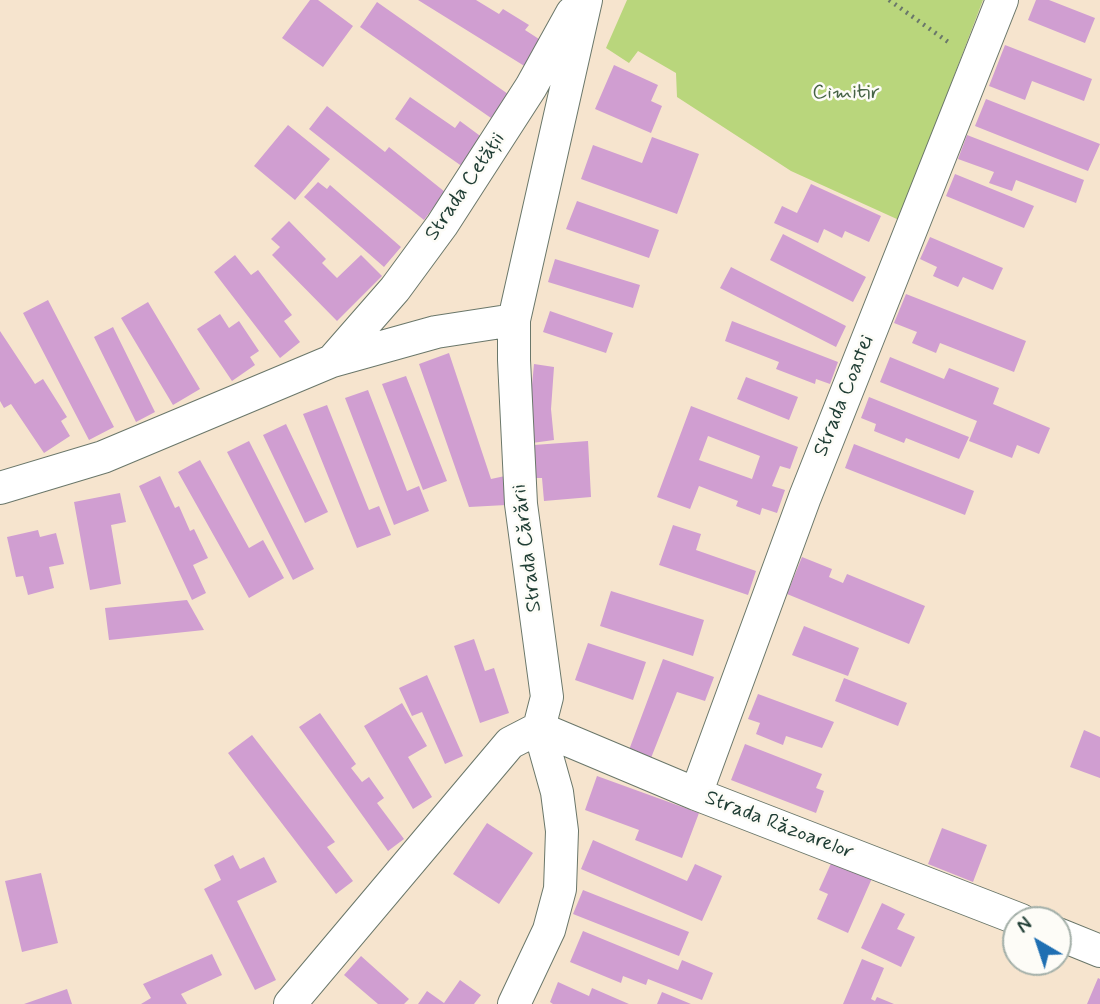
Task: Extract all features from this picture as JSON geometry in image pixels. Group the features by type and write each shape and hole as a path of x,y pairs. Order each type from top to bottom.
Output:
{"street":[{"name":"Strada Cetății","path":"332,360 395,289 449,214 531,87 580,0"},
{"name":"Strada Cărării","path":"538,728 547,697 521,505 514,320 586,0"},
{"name":"Strada Coastei","path":"696,794 805,497 1002,0"},
{"name":"Strada Cetății","path":"0,488 31,481 103,457 332,360 436,332 514,320"},
{"path":"0,474 31,481"},
{"name":"Strada Răzoarelor","path":"538,728 696,794 1002,913"},
{"path":"290,1004 510,743 538,728 557,792 562,831 562,868 560,889 549,930 514,1004"},
{"path":"1072,940 1100,951"}],"path":[{"path":"890,0 976,64"}],"green space":[{"name":"Cimitir","path":"627,0 983,0 899,220 791,171 677,97 676,73 638,51 629,63 606,48"}],"building":[{"path":"310,0 318,0 353,26 323,67 282,38"},
{"path":"418,0 476,0 499,14 503,9 529,25 525,30 542,41 526,67"},
{"path":"1036,0 1049,0 1095,18 1085,43 1028,20"},
{"path":"377,2 508,94 491,118 360,27"},
{"path":"1005,45 1092,79 1084,101 1032,81 1025,100 989,86"},
{"path":"614,65 658,85 651,101 662,106 651,133 595,109"},
{"path":"410,97 455,128 460,121 483,138 463,167 395,119"},
{"path":"986,99 1100,144 1088,171 975,126"},
{"path":"327,106 385,152 389,147 445,192 424,220 309,129"},
{"path":"288,125 330,159 295,200 254,166"},
{"path":"967,135 1084,180 1076,203 1016,180 1012,191 989,183 994,172 958,159"},
{"path":"652,137 699,154 677,214 581,179 593,145 642,163"},
{"path":"955,174 1034,206 1024,228 946,196"},
{"path":"318,182 327,189 330,185 401,247 384,267 304,197"},
{"path":"811,184 881,216 869,242 845,231 842,238 824,229 818,243 774,223 782,206 797,213"},
{"path":"577,201 659,230 649,258 566,229"},
{"path":"289,221 326,259 322,263 337,278 361,255 382,276 337,321 272,255 280,247 271,239"},
{"path":"783,234 866,277 853,302 770,260"},
{"path":"930,237 1003,268 993,290 963,277 958,287 933,276 937,267 920,259"},
{"path":"235,255 251,275 258,270 292,315 284,321 300,342 280,358 214,272"},
{"path":"555,259 640,285 633,308 548,282"},
{"path":"731,267 846,326 836,347 720,288"},
{"path":"906,294 1026,341 1014,372 940,343 936,353 912,343 917,332 894,323"},
{"path":"48,300 114,427 89,440 23,313"},
{"path":"148,302 200,389 173,405 121,318"},
{"path":"550,311 613,333 606,353 543,332"},
{"path":"220,314 229,328 239,321 259,351 250,357 255,365 232,381 197,329"},
{"path":"732,321 838,362 830,384 816,379 815,384 776,369 779,362 725,341"},
{"path":"113,327 155,412 136,422 94,337"},
{"path":"0,331 35,384 43,379 67,417 61,421 70,436 44,453 11,404 4,408 0,401"},
{"path":"449,353 491,479 505,476 506,505 469,507 419,364"},
{"path":"890,357 944,379 949,368 999,388 993,404 1050,428 1039,454 1017,445 1012,458 969,441 977,421 880,382"},
{"path":"534,364 554,367 551,409 554,440 532,443 530,406"},
{"path":"406,376 447,481 423,490 382,384"},
{"path":"746,377 798,397 789,420 737,399"},
{"path":"368,390 407,491 419,486 429,511 394,525 345,398"},
{"path":"869,397 969,437 959,459 906,438 904,443 874,431 876,424 861,418"},
{"path":"327,405 369,510 379,506 391,535 357,548 303,414"},
{"path":"691,406 798,447 790,469 780,466 772,486 785,490 777,513 762,508 760,515 736,506 738,501 699,486 690,509 657,497","holes":["708,436 760,456 752,479 699,460"]},
{"path":"286,424 328,512 305,523 263,435"},
{"path":"249,441 314,569 293,580 227,452"},
{"path":"588,441 591,497 544,501 542,478 536,478 534,445"},
{"path":"854,444 974,491 965,515 845,468"},
{"path":"200,460 249,548 263,540 284,578 249,598 178,472"},
{"path":"160,476 175,508 179,506 190,531 194,529 208,558 193,565 206,593 192,600 139,486"},
{"path":"120,493 126,522 111,525 121,584 90,590 74,502"},
{"path":"673,525 701,534 696,550 756,571 748,595 659,565"},
{"path":"38,530 40,537 56,533 64,564 49,567 54,588 28,595 23,576 16,577 7,537"},
{"path":"802,557 832,569 829,577 843,583 847,574 925,606 909,644 787,594"},
{"path":"611,591 704,620 693,656 600,626"},
{"path":"187,600 204,630 109,640 105,608"},
{"path":"804,626 859,648 848,676 792,655"},
{"path":"474,639 485,671 494,668 509,713 480,723 454,646"},
{"path":"588,643 646,662 633,700 575,680"},
{"path":"663,659 714,677 705,701 677,692 651,758 629,750"},
{"path":"427,675 463,756 445,764 422,712 412,716 399,688"},
{"path":"844,678 907,703 898,726 835,701"},
{"path":"758,694 834,722 822,748 786,736 783,745 756,734 760,723 748,719"},
{"path":"402,703 427,746 408,757 432,797 413,809 364,726"},
{"path":"320,713 356,764 351,768 362,782 369,777 384,798 377,803 404,839 388,851 299,727"},
{"path":"1084,730 1100,737 1100,778 1070,767"},
{"path":"252,735 335,842 327,847 353,881 336,894 228,753"},
{"path":"745,744 822,774 816,788 824,791 816,813 731,780"},
{"path":"597,776 699,813 682,858 635,840 639,830 585,810"},
{"path":"487,823 533,853 499,904 453,874"},
{"path":"942,828 987,845 973,882 928,864"},
{"path":"593,840 687,881 695,864 722,876 702,921 581,869"},
{"path":"233,855 240,869 264,857 277,882 237,901 276,980 255,990 204,889 221,880 214,865"},
{"path":"833,859 873,876 848,933 817,919 828,894 819,890"},
{"path":"41,873 58,943 22,952 5,881"},
{"path":"583,890 689,932 679,956 573,914"},
{"path":"882,903 905,914 897,929 915,937 901,967 861,948"},
{"path":"583,931 678,970 682,960 713,973 702,1000 648,979 646,985 623,976 621,983 570,962"},
{"path":"212,954 222,975 181,994 187,1004 141,1004 151,998 143,984"},
{"path":"361,956 409,999 404,1004 378,1004 344,975"},
{"path":"862,959 884,968 871,999 875,1001 877,997 894,1004 843,1004"},
{"path":"1098,978 1100,1004 1087,1004"},
{"path":"460,980 481,995 474,1004 418,1004 427,991 444,1003"},
{"path":"558,982 589,996 592,988 629,1004 553,1004 550,1002"},
{"path":"67,989 72,1004 24,1004"},
{"path":"662,992 691,1004 657,1004"}]}
